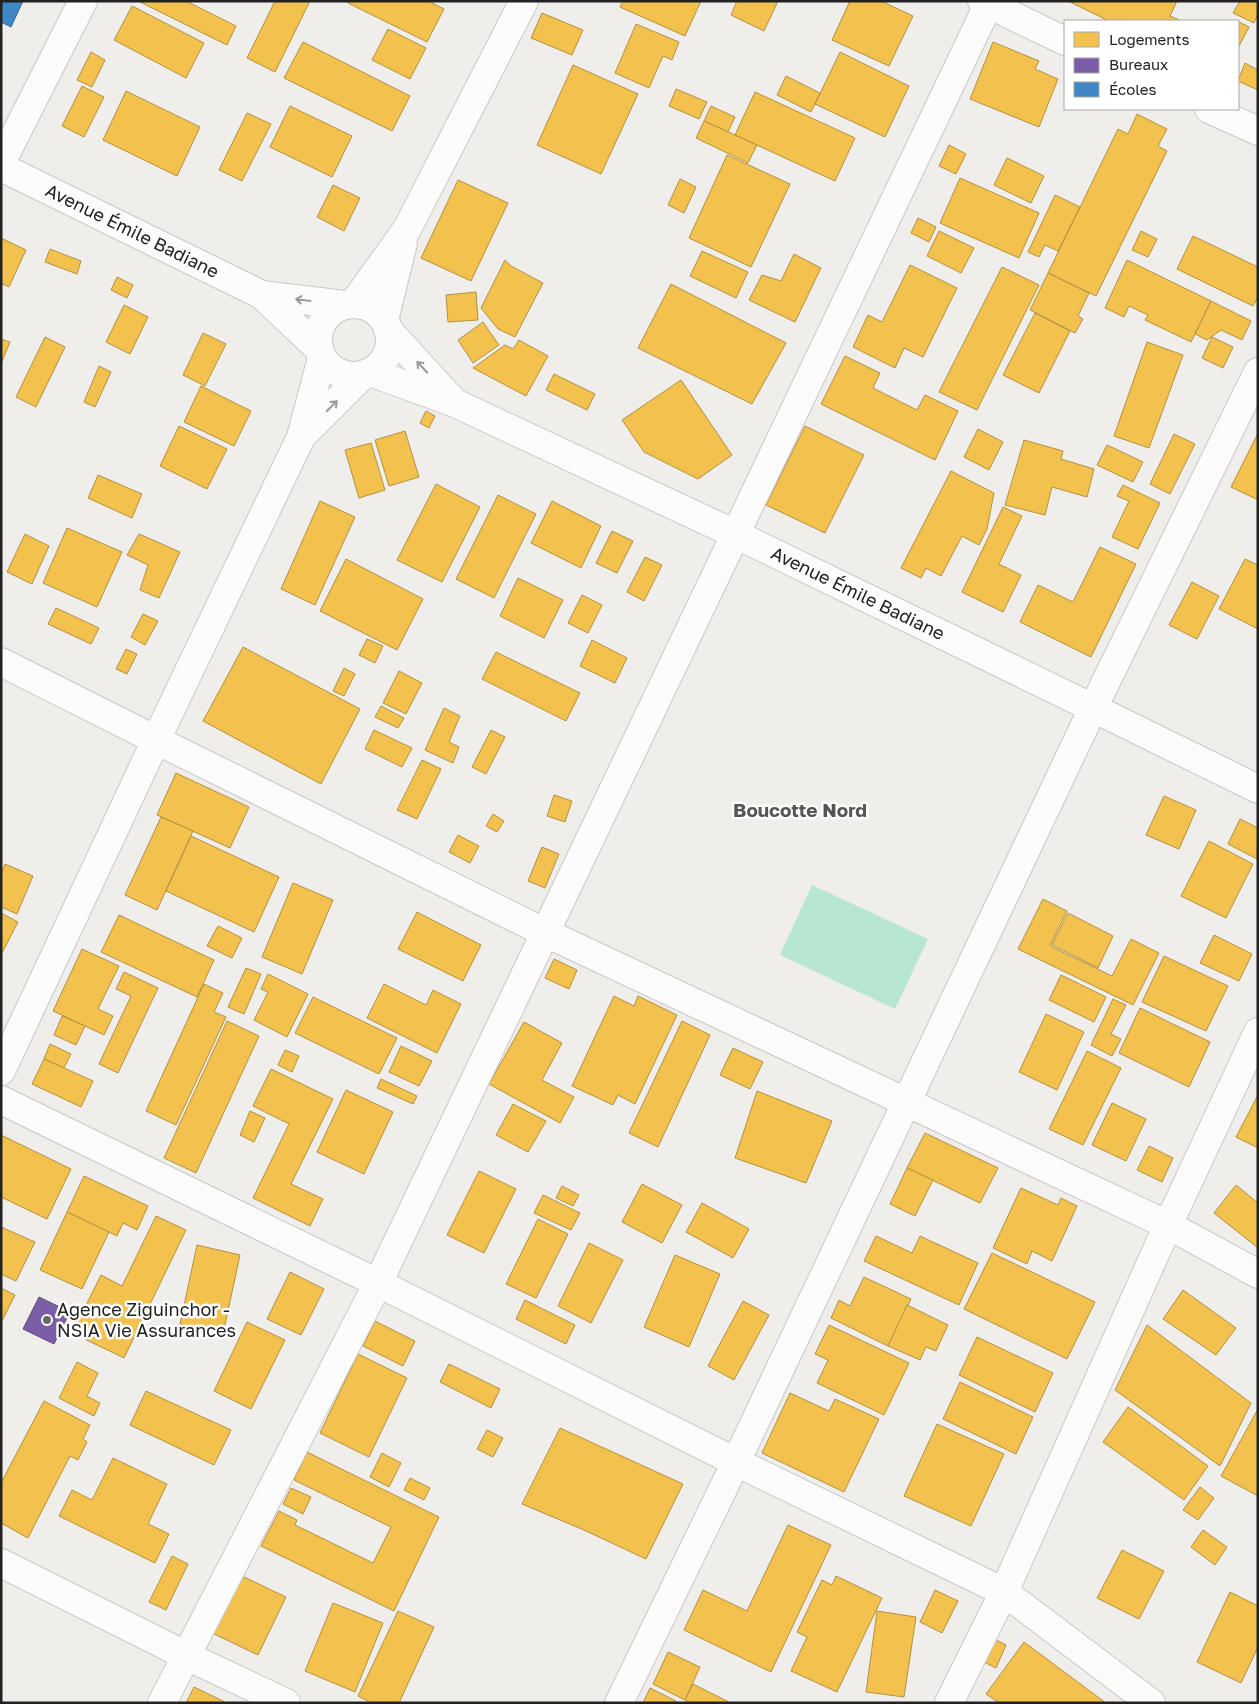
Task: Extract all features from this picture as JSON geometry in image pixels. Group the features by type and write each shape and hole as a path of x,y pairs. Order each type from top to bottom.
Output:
{"street":[{"path":"1,163 83,1"},
{"path":"1,1071 301,437 320,353 318,335 323,321 332,311 349,304 406,229 524,1"},
{"path":"162,1703 378,1284 987,2 1064,40"},
{"path":"1212,110 1258,132"},
{"name":"Avenue Émile Badiane","path":"1,167 262,295"},
{"path":"301,437 367,373 380,364 387,355 390,342 386,325 406,229"},
{"path":"262,295 371,308 455,403"},
{"path":"262,295 320,353 330,367 340,374 351,376 367,373"},
{"path":"619,1703 736,1462 1094,708 1258,372"},
{"name":"Avenue Émile Badiane","path":"367,373 455,403 735,534 1258,789"},
{"path":"1,662 546,933 1168,1225 1258,1274"},
{"path":"949,1703 1004,1592 1168,1225 1258,1032"},
{"path":"1,1100 1004,1592 1151,1703"},
{"path":"1,1563 286,1703"}],"green space":[{"path":"812,885 928,939 895,1009 780,955"}],"building: Logements":[{"path":"138,1 186,1 236,26 227,45"},
{"path":"275,1 310,1 275,72 247,58"},
{"path":"349,1 428,1 444,9 427,42 348,3"},
{"path":"623,1 701,1 685,36 620,7"},
{"path":"737,1 778,1 764,31 731,15"},
{"path":"850,1 881,1 913,16 889,66 832,40"},
{"path":"1068,1 1177,1 1170,16 1180,20 1107,20"},
{"path":"1240,1 1258,1 1258,14 1254,23 1233,13"},
{"path":"132,6 204,43 186,78 114,40"},
{"path":"542,13 583,30 572,55 531,38"},
{"path":"1239,22 1249,27 1239,46"},
{"path":"636,24 679,42 672,60 663,56 649,88 615,73"},
{"path":"388,29 426,48 410,79 372,60"},
{"path":"303,42 410,96 392,131 284,78"},
{"path":"993,42 1039,61 1035,69 1058,79 1039,127 970,99"},
{"path":"91,52 105,60 92,87 77,80"},
{"path":"840,52 909,86 885,137 815,104"},
{"path":"1245,63 1258,70 1258,90 1239,81"},
{"path":"573,65 638,94 601,174 537,145"},
{"path":"786,76 820,93 811,112 777,95"},
{"path":"82,86 104,97 84,137 62,126"},
{"path":"676,89 707,102 699,119 669,106"},
{"path":"126,91 200,127 177,176 103,140"},
{"path":"755,92 855,138 835,181 735,135"},
{"path":"290,106 352,136 332,177 270,147"},
{"path":"711,106 735,117 728,132 704,121"},
{"path":"247,113 271,124 242,181 219,170"},
{"path":"1137,114 1167,129 1158,146 1167,151 1096,296 1048,273 1118,129 1128,134"},
{"path":"704,121 757,145 748,163 696,138"},
{"path":"949,145 966,154 956,174 939,166"},
{"path":"727,155 790,184 751,267 689,238"},
{"path":"1007,158 1044,176 1031,203 994,185"},
{"path":"960,178 1039,213 1019,258 940,223"},
{"path":"680,179 696,187 684,213 668,205"},
{"path":"458,180 508,203 471,281 421,258"},
{"path":"333,185 360,198 344,231 317,217"},
{"path":"1055,195 1080,207 1058,251 1045,245 1039,257 1028,252"},
{"path":"918,218 936,227 929,242 911,233"},
{"path":"939,231 974,248 961,273 927,256"},
{"path":"1141,231 1157,239 1148,257 1132,250"},
{"path":"1193,236 1258,267 1258,297 1253,306 1177,269"},
{"path":"1,238 26,250 9,287 1,283"},
{"path":"50,249 81,261 77,274 45,262"},
{"path":"702,251 748,272 736,298 690,276"},
{"path":"794,254 821,268 795,322 749,300 762,275 781,281"},
{"path":"505,260 511,266 543,283 515,337 498,329 481,308"},
{"path":"1127,260 1211,301 1191,342 1145,320 1148,315 1129,306 1124,317 1105,308"},
{"path":"910,265 957,288 923,357 904,348 895,368 853,347 868,315 882,322"},
{"path":"1002,267 1039,285 977,410 939,392"},
{"path":"1048,273 1089,293 1078,316 1083,319 1075,333 1030,310"},
{"path":"117,277 133,285 127,298 111,290"},
{"path":"671,284 786,343 752,404 638,348"},
{"path":"476,292 478,320 448,322 446,295"},
{"path":"1211,301 1251,321 1242,340 1221,330 1207,340 1195,334"},
{"path":"124,305 148,317 130,354 106,342"},
{"path":"1035,313 1070,331 1039,393 1003,375"},
{"path":"483,322 499,345 473,363 458,340"},
{"path":"203,333 226,344 205,386 183,375"},
{"path":"45,337 65,347 36,407 16,397"},
{"path":"1212,337 1233,347 1223,368 1202,358"},
{"path":"1,339 10,342 1,364"},
{"path":"519,340 548,356 526,396 473,368 505,345 513,349"},
{"path":"1147,342 1183,355 1149,448 1114,436"},
{"path":"845,356 880,373 873,388 917,410 925,395 958,411 935,460 821,404"},
{"path":"99,366 111,372 95,407 84,402"},
{"path":"554,374 595,394 587,410 546,390"},
{"path":"681,380 732,455 698,479 644,452 622,420"},
{"path":"201,386 251,411 234,446 184,422"},
{"path":"426,411 435,416 429,428 420,423"},
{"path":"179,426 227,449 207,489 160,466"},
{"path":"805,426 864,455 825,533 766,505"},
{"path":"978,429 1003,442 989,470 964,457"},
{"path":"405,431 419,477 389,486 375,440"},
{"path":"1258,433 1258,500 1231,487"},
{"path":"1174,434 1195,444 1170,494 1150,484"},
{"path":"1024,440 1063,451 1061,459 1094,469 1087,497 1052,487 1045,515 1005,505"},
{"path":"371,443 385,490 359,498 345,450"},
{"path":"1107,445 1143,462 1133,482 1097,465"},
{"path":"951,471 994,493 987,529 979,545 962,536 941,576 926,568 921,578 901,568"},
{"path":"98,475 142,494 132,518 88,498"},
{"path":"436,484 480,507 442,582 397,560"},
{"path":"1123,485 1160,503 1138,549 1112,537 1129,501 1117,496"},
{"path":"498,495 536,514 494,598 456,579"},
{"path":"320,501 355,517 315,605 281,589"},
{"path":"552,501 601,526 581,568 531,543"},
{"path":"1003,507 1022,516 999,564 1021,575 1003,612 962,592"},
{"path":"67,528 122,552 97,607 43,583"},
{"path":"612,531 633,541 617,573 596,563"},
{"path":"25,534 49,546 32,584 7,572"},
{"path":"139,534 180,552 159,598 140,590 148,565 127,555"},
{"path":"1100,547 1136,564 1091,657 1020,622 1038,585 1073,602"},
{"path":"645,557 662,565 644,601 627,592"},
{"path":"346,559 423,599 397,650 320,611"},
{"path":"1245,559 1258,565 1258,629 1219,609"},
{"path":"518,578 563,600 544,638 500,616"},
{"path":"1192,582 1219,596 1197,639 1169,625"},
{"path":"582,595 602,605 588,633 568,623"},
{"path":"56,608 99,628 91,644 48,624"},
{"path":"143,614 158,621 145,645 131,637"},
{"path":"367,639 383,646 375,663 359,655"},
{"path":"592,640 627,658 615,683 580,666"},
{"path":"243,647 360,709 321,784 203,721"},
{"path":"126,649 137,654 127,674 116,669"},
{"path":"496,652 580,693 566,721 482,679"},
{"path":"344,668 355,674 344,696 333,691"},
{"path":"399,671 422,683 406,714 383,703"},
{"path":"381,706 404,718 398,728 375,717"},
{"path":"444,708 460,716 449,742 459,747 453,763 425,750"},
{"path":"374,730 412,748 402,767 365,749"},
{"path":"491,730 505,737 486,774 472,767"},
{"path":"422,760 441,769 417,819 397,810"},
{"path":"176,773 249,807 230,848 157,815"},
{"path":"554,795 572,801 565,822 547,816"},
{"path":"1164,796 1196,810 1179,849 1146,835"},
{"path":"493,814 504,821 497,832 486,826"},
{"path":"161,817 193,831 157,910 125,895"},
{"path":"1240,819 1258,828 1257,859 1228,844"},
{"path":"458,835 479,846 470,863 449,852"},
{"path":"191,836 279,877 254,932 166,891"},
{"path":"1209,841 1253,864 1226,918 1181,896"},
{"path":"542,847 559,854 545,888 528,881"},
{"path":"5,864 33,876 17,914 1,907 1,874"},
{"path":"293,883 333,900 302,974 262,957"},
{"path":"1043,899 1067,911 1050,946 1112,976 1131,939 1159,953 1133,1005 1018,949"},
{"path":"417,912 481,945 463,981 398,949"},
{"path":"1,913 18,922 1,955"},
{"path":"1068,913 1113,936 1098,968 1052,945"},
{"path":"119,915 214,960 197,997 101,952"},
{"path":"218,926 242,938 232,958 207,946"},
{"path":"1214,935 1252,954 1239,981 1200,963"},
{"path":"82,949 119,966 98,1009 113,1016 104,1035 53,1011"},
{"path":"1164,956 1228,986 1206,1031 1142,1002"},
{"path":"554,959 577,970 569,989 545,978"},
{"path":"246,968 261,974 244,1014 228,1007"},
{"path":"124,972 158,988 118,1073 99,1064 131,996 116,989"},
{"path":"268,974 308,994 287,1037 254,1020 268,992 261,989"},
{"path":"1061,975 1106,997 1094,1022 1049,1000"},
{"path":"204,984 223,993 214,1012 226,1017 176,1125 146,1111"},
{"path":"384,984 426,1005 433,990 461,1004 437,1053 367,1018"},
{"path":"614,996 634,1006 638,996 677,1015 635,1104 618,1095 613,1105 572,1086"},
{"path":"313,997 397,1038 379,1074 295,1033"},
{"path":"1113,999 1126,1005 1111,1034 1121,1039 1112,1056 1091,1045"},
{"path":"1140,1008 1210,1042 1189,1087 1119,1053"},
{"path":"1046,1014 1084,1032 1057,1090 1019,1072"},
{"path":"62,1016 85,1026 76,1045 54,1035"},
{"path":"227,1021 259,1036 196,1173 164,1158"},
{"path":"682,1021 710,1035 658,1147 629,1133"},
{"path":"524,1022 562,1043 542,1080 574,1097 560,1123 489,1084"},
{"path":"50,1044 71,1054 64,1068 44,1059"},
{"path":"401,1046 432,1061 419,1086 389,1072"},
{"path":"733,1048 763,1062 750,1089 720,1075"},
{"path":"285,1050 299,1056 292,1072 278,1065"},
{"path":"1087,1051 1121,1068 1083,1145 1049,1129"},
{"path":"44,1059 93,1081 81,1107 32,1084"},
{"path":"271,1069 333,1099 291,1184 323,1199 310,1226 253,1198 289,1124 253,1106"},
{"path":"381,1079 417,1096 413,1104 377,1088"},
{"path":"346,1090 393,1112 364,1174 317,1152"},
{"path":"757,1091 832,1121 806,1183 735,1158"},
{"path":"1258,1095 1258,1148 1236,1137"},
{"path":"1112,1103 1146,1119 1126,1161 1092,1145"},
{"path":"513,1104 546,1121 528,1152 496,1135"},
{"path":"250,1111 265,1118 254,1142 240,1135"},
{"path":"925,1133 998,1168 980,1203 907,1168"},
{"path":"1,1135 71,1169 47,1219 1,1197"},
{"path":"1149,1146 1173,1158 1162,1182 1137,1170"},
{"path":"907,1168 933,1180 915,1216 890,1204"},
{"path":"479,1171 516,1189 484,1253 447,1235"},
{"path":"84,1176 148,1206 137,1230 123,1223 117,1236 67,1212"},
{"path":"642,1184 682,1205 662,1243 622,1222"},
{"path":"1236,1185 1258,1203 1258,1248 1214,1213"},
{"path":"562,1186 579,1195 573,1206 556,1198"},
{"path":"1021,1188 1058,1205 1061,1198 1077,1206 1052,1261 1032,1251 1027,1264 993,1248"},
{"path":"543,1195 580,1213 571,1230 534,1213"},
{"path":"702,1203 749,1229 733,1258 686,1232"},
{"path":"67,1212 109,1232 82,1289 40,1270"},
{"path":"156,1216 186,1230 124,1358 72,1333 101,1275 122,1286"},
{"path":"538,1219 568,1234 536,1298 506,1284"},
{"path":"1,1227 35,1242 16,1281 1,1274"},
{"path":"876,1236 912,1253 920,1236 978,1263 959,1305 864,1261"},
{"path":"589,1243 623,1260 591,1323 558,1306"},
{"path":"197,1245 240,1255 223,1334 180,1324"},
{"path":"992,1253 1095,1302 1067,1359 964,1309"},
{"path":"675,1255 720,1274 689,1347 644,1327"},
{"path":"290,1272 324,1289 301,1335 267,1319"},
{"path":"864,1277 911,1299 888,1346 831,1318 839,1300 850,1306"},
{"path":"1,1288 15,1295 1,1323"},
{"path":"1183,1290 1236,1328 1216,1355 1163,1319"},
{"path":"525,1300 575,1325 566,1344 516,1319"},
{"path":"743,1301 769,1315 734,1380 708,1366"},
{"path":"907,1305 948,1325 936,1351 926,1347 920,1360 888,1346"},
{"path":"375,1321 415,1341 403,1366 363,1346"},
{"path":"247,1322 285,1340 251,1409 214,1391"},
{"path":"829,1325 909,1363 884,1415 817,1383 828,1360 815,1354"},
{"path":"1147,1325 1251,1403 1220,1466 1115,1390"},
{"path":"977,1337 1053,1373 1035,1412 959,1375"},
{"path":"358,1354 407,1378 369,1457 320,1433"},
{"path":"77,1362 98,1373 87,1396 100,1403 94,1416 59,1398"},
{"path":"449,1364 500,1389 491,1408 440,1382"},
{"path":"960,1382 1033,1417 1016,1454 943,1419"},
{"path":"146,1391 231,1430 214,1465 130,1425"},
{"path":"790,1393 829,1411 835,1399 879,1419 844,1492 762,1453"},
{"path":"44,1401 90,1425 83,1439 87,1442 78,1460 70,1456 28,1538 1,1523 1,1483"},
{"path":"1128,1407 1208,1466 1184,1500 1103,1442"},
{"path":"1258,1409 1258,1496 1221,1476"},
{"path":"937,1424 1004,1454 971,1526 904,1496"},
{"path":"560,1428 683,1484 646,1559 522,1504"},
{"path":"487,1430 503,1438 493,1457 477,1449"},
{"path":"307,1452 439,1517 394,1611 261,1546 279,1511 297,1520 295,1525 373,1563 391,1527 294,1480"},
{"path":"382,1453 401,1463 389,1487 370,1477"},
{"path":"113,1458 167,1484 148,1524 169,1534 155,1563 59,1516 72,1490 92,1500"},
{"path":"410,1478 430,1488 424,1500 404,1490"},
{"path":"1200,1487 1214,1498 1198,1520 1183,1510"},
{"path":"291,1488 311,1497 303,1514 283,1504"},
{"path":"788,1525 831,1545 771,1672 684,1630 703,1590 747,1611"},
{"path":"1203,1530 1227,1547 1215,1565 1191,1547"},
{"path":"1122,1550 1164,1571 1139,1619 1097,1598"},
{"path":"172,1556 188,1564 166,1610 149,1602"},
{"path":"238,1574 286,1597 258,1655 210,1632"},
{"path":"836,1576 882,1598 837,1692 791,1671 807,1637 797,1632 822,1580 832,1585"},
{"path":"935,1590 958,1601 942,1633 920,1622"},
{"path":"1230,1592 1258,1606 1258,1647 1241,1683 1197,1662"},
{"path":"333,1603 383,1623 355,1692 305,1671"},
{"path":"398,1611 434,1627 399,1703 372,1703 358,1696"},
{"path":"877,1611 916,1617 904,1697 866,1692"},
{"path":"992,1638 1006,1645 996,1668 982,1661"},
{"path":"1024,1642 1106,1703 999,1703 986,1694"},
{"path":"668,1652 700,1667 685,1700 653,1684"},
{"path":"693,1684 731,1703 691,1703 685,1700"},
{"path":"194,1687 227,1703 186,1703"},
{"path":"650,1688 676,1701 675,1703 643,1703"}],"building: Bureaux":[{"name":"Agence Ziguinchor - NSIA Vie Assurances","path":"39,1297 70,1312 54,1344 23,1329"}],"building: Écoles":[{"path":"1,1 23,1 11,27 1,22"}],"place":[{"name":"Agence Ziguinchor - NSIA Vie Assurances","path":"47,1320"}],"district":[{"name":"Boucotte Nord","path":"800,810"}]}
